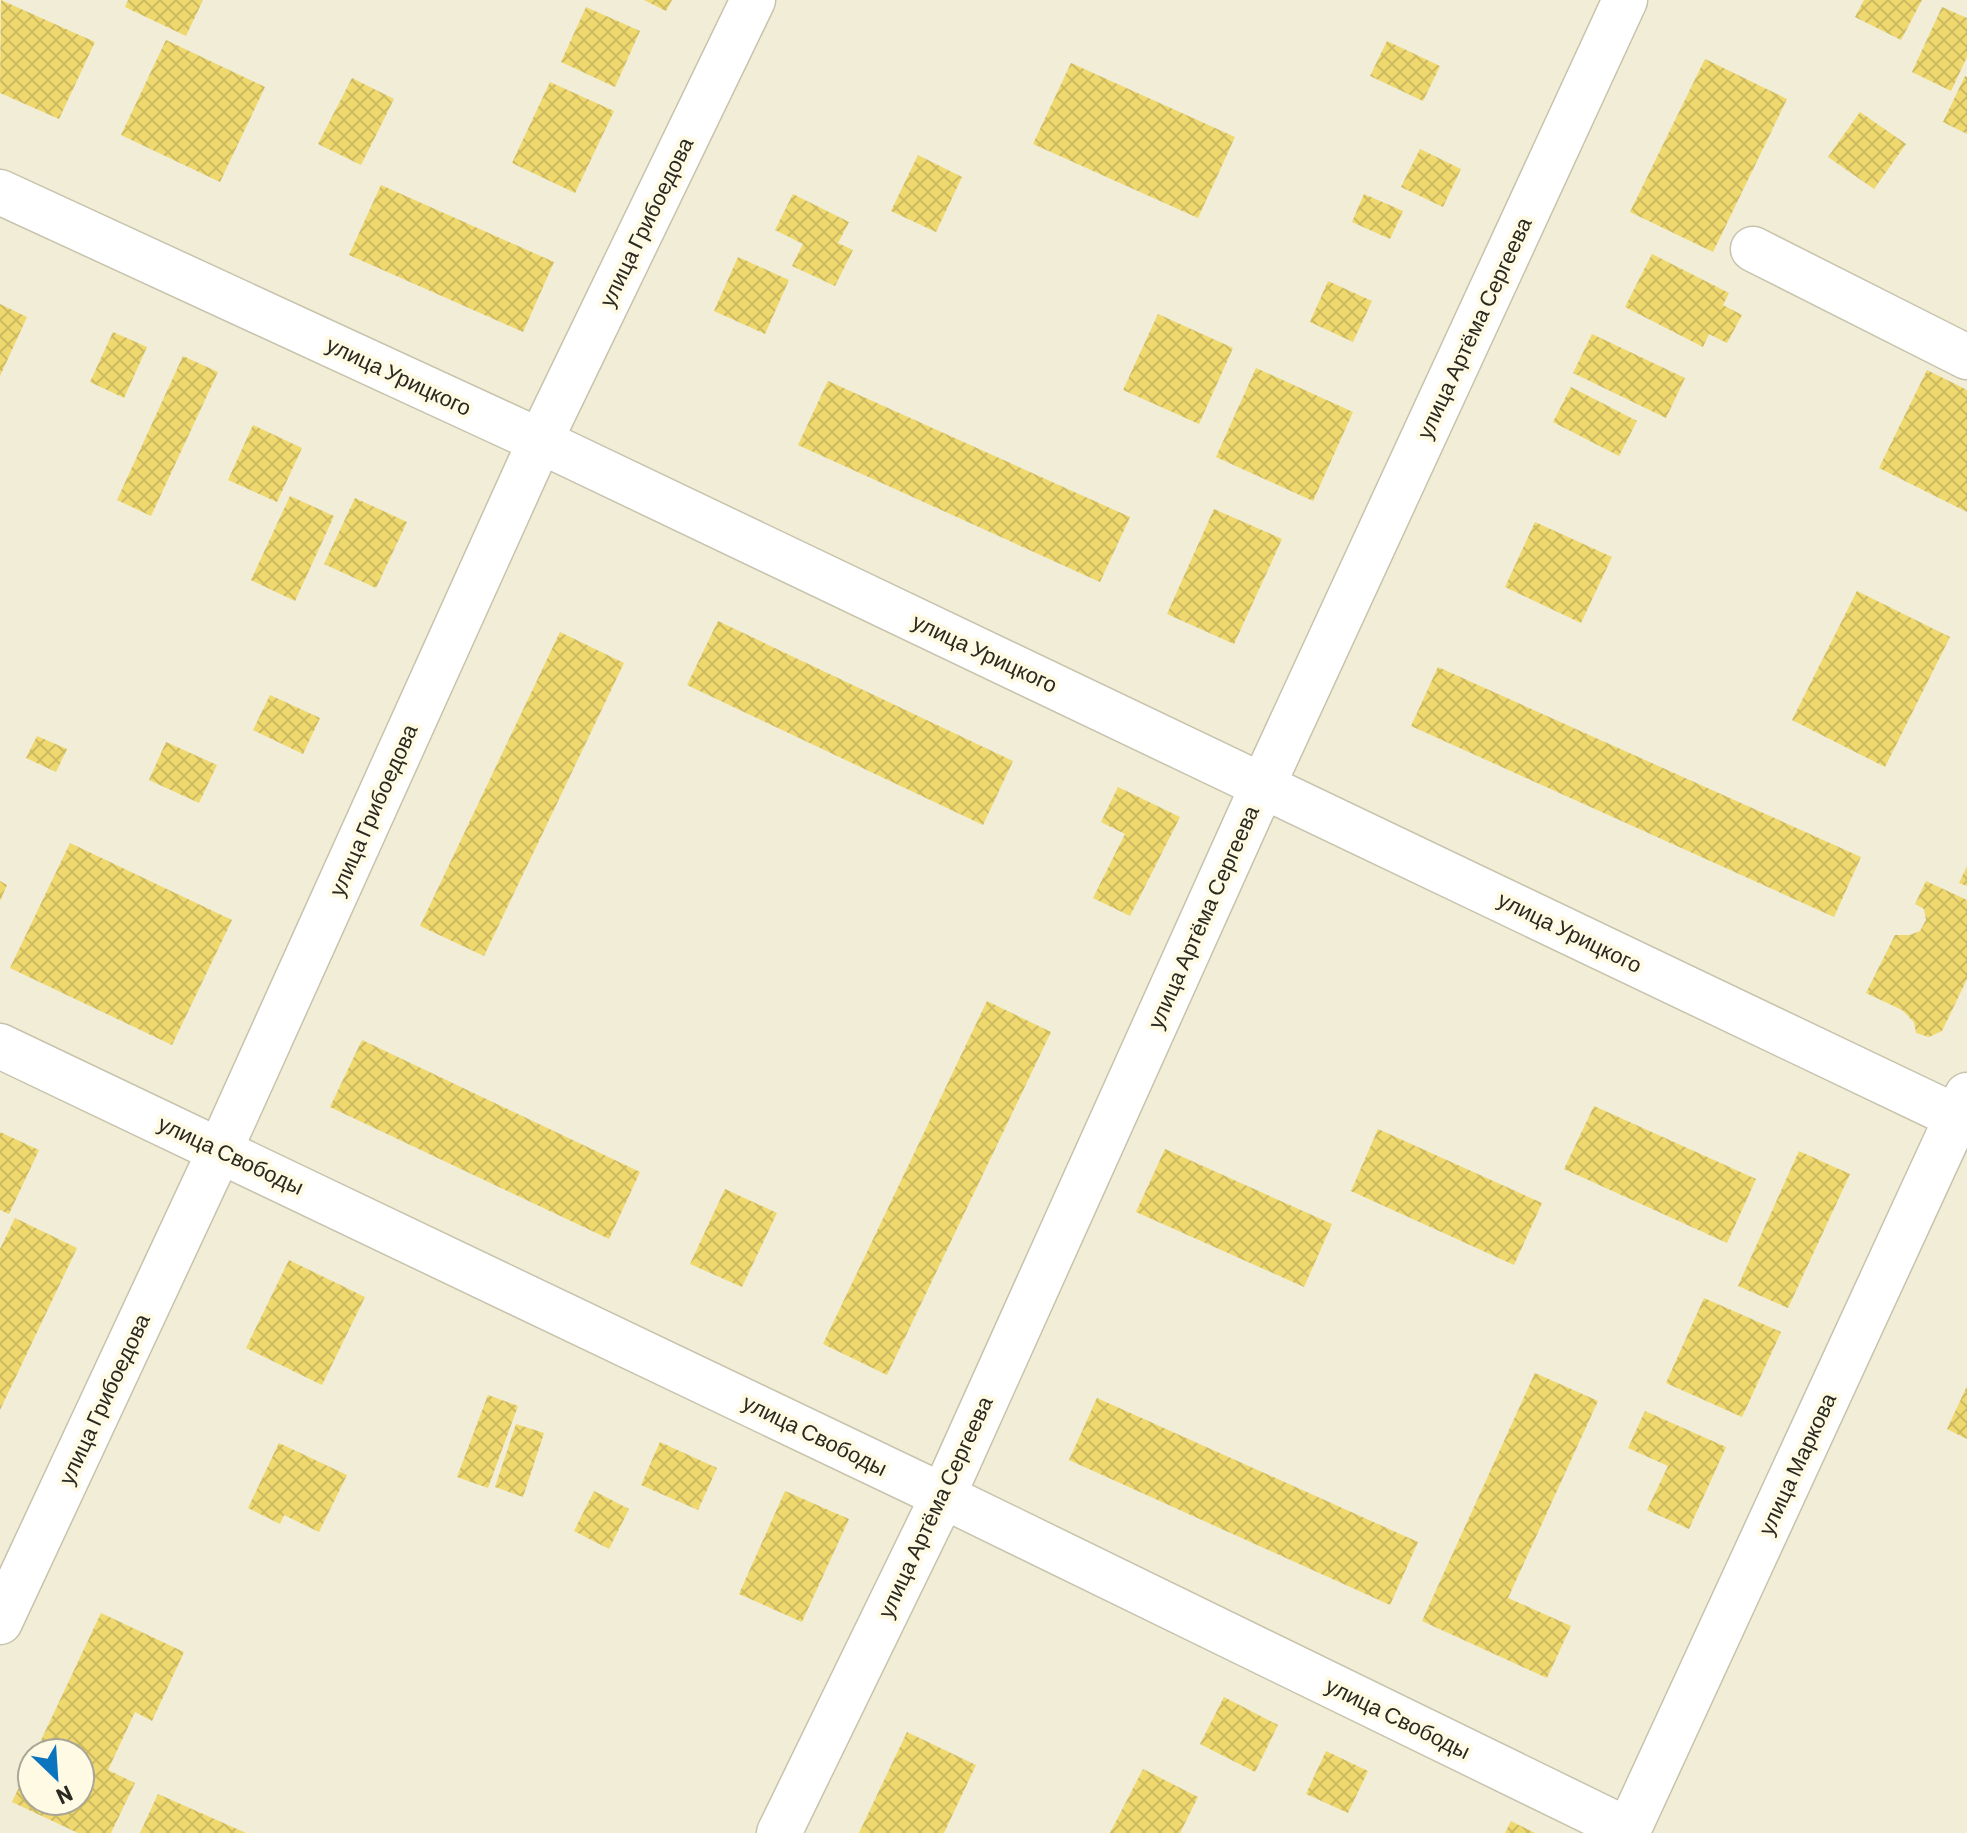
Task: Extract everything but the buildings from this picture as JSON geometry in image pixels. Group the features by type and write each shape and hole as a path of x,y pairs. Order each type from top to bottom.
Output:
{"street":[{"name":"улица Грибоедова","path":"0,1622 220,1150 540,441 753,0"},
{"name":"улица Артёма Сергеева","path":"779,1833 943,1496 1263,785 1625,0"},
{"name":"улица Урицкого","path":"0,192 540,441 1263,785 1964,1112"},
{"path":"1753,249 1967,357"},
{"name":"улица Свободы","path":"0,1046 943,1496 1627,1832"},
{"name":"улица Маркова","path":"1627,1832 1964,1112"}]}
